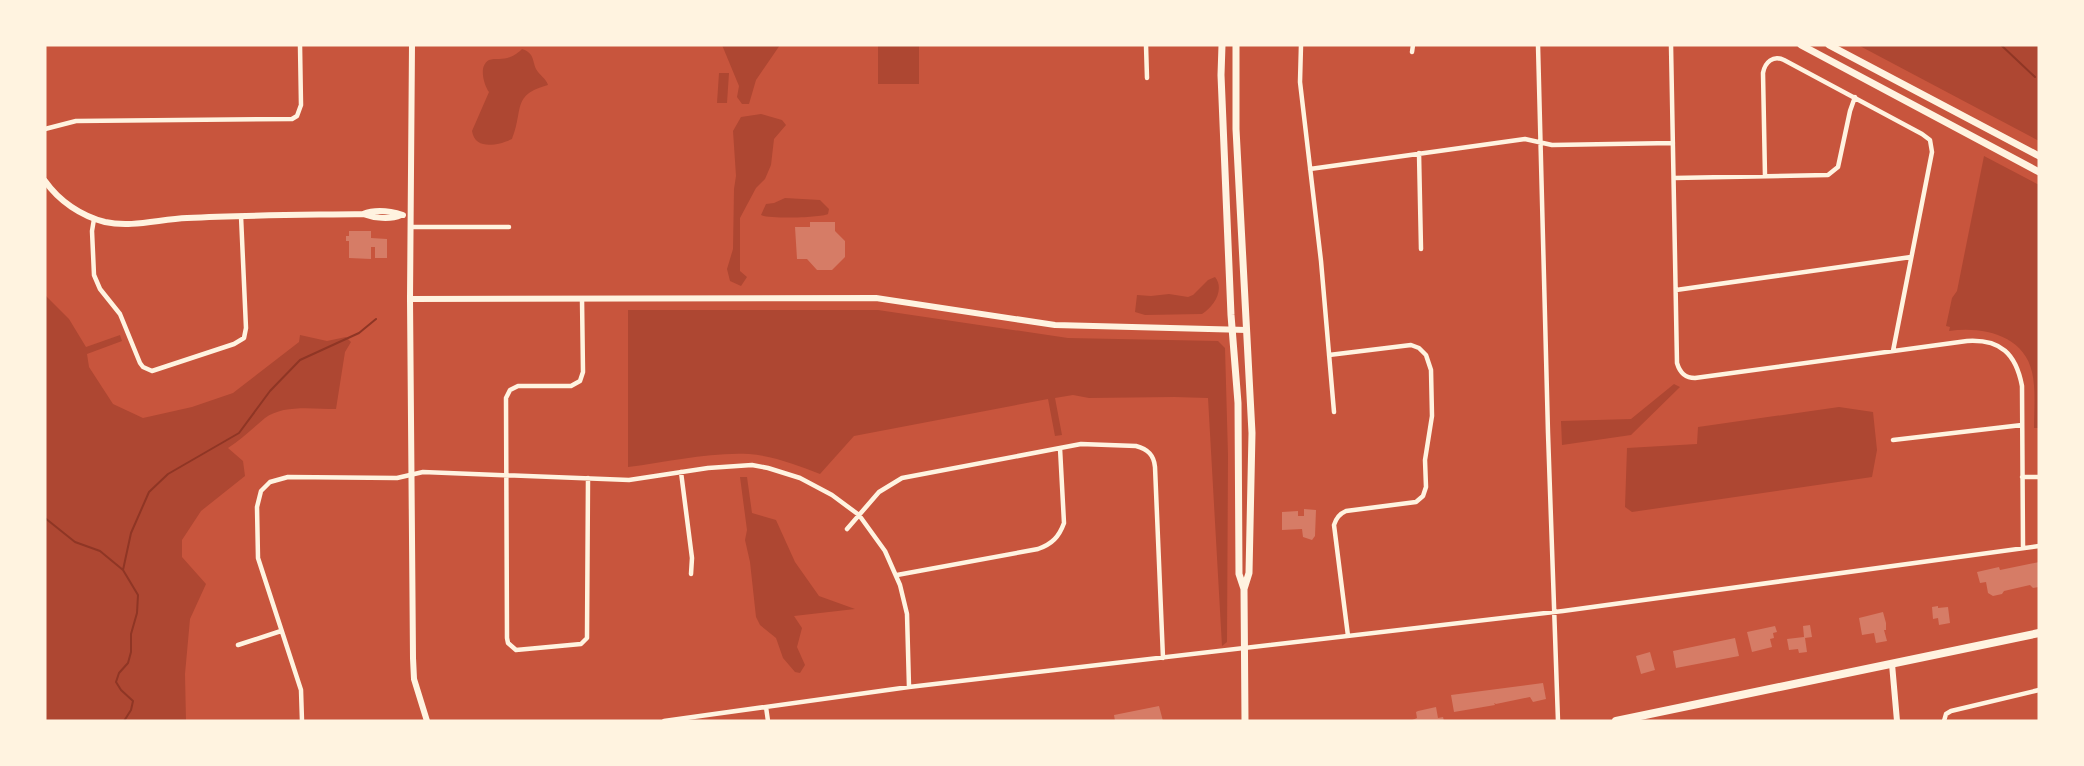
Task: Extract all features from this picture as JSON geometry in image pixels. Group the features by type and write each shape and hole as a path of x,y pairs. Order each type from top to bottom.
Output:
{"main road":[{"path":"1222,45 1221,75 1238,403 1239,574 1244,589"},
{"path":"1236,45 1236,119 1252,433 1249,573 1244,589 1245,721"},
{"path":"1801,45 2039,172"},
{"path":"1829,45 2039,156"},
{"path":"1617,721 2039,633"}],"street":[{"path":"45,129 76,121 292,119 297,116 300,105 300,45"},
{"path":"412,45 411,565 414,679 426,721"},
{"path":"1146,45 1147,78"},
{"path":"1301,45 1300,82 1334,412"},
{"path":"1412,52 1413,45"},
{"path":"1538,45 1539,143 1558,721"},
{"path":"1671,45 1677,363 1679,370 1690,378 1978,340 2001,347 2012,358 2019,371 2022,386 2022,548"},
{"path":"1765,176 1763,73 1764,66 1769,60 1775,58 1784,60 1855,97 1922,134 1932,143 1893,351"},
{"path":"1674,178 1823,175 1836,170 1855,97"},
{"path":"1310,169 1525,139 1552,145 1673,143"},
{"path":"1419,153 1421,249"},
{"path":"45,181 64,201 94,219 107,222 131,224 185,218 242,216 363,214 370,217 394,218 410,215"},
{"path":"94,219 92,260 96,282 120,314 140,363 152,371 234,344 244,338 246,328 242,216"},
{"path":"411,227 509,227"},
{"path":"1676,290 1911,257"},
{"path":"582,298 582,377 571,386 518,386 510,390 506,398 507,638 511,648 520,651 581,644 587,638 588,478"},
{"path":"410,299 876,298 1055,325 1247,330"},
{"path":"1329,355 1411,345 1419,348 1426,355 1431,370 1432,416 1425,460 1426,487 1423,496 1416,502 1346,511 1335,520 1348,636"},
{"path":"1893,440 2022,425"},
{"path":"847,529 879,492 902,478 1089,444 1144,448 1151,453 1155,467 1163,658"},
{"path":"897,575 1038,549 1048,545 1060,532 1064,523 1060,448"},
{"path":"302,721 301,690 258,558 258,496 265,486 279,478 288,477 397,478 423,472 629,480 736,466 768,468 784,472 814,485 859,515 885,551 897,575 907,614 909,687"},
{"path":"681,472 692,558 691,574"},
{"path":"2022,477 2039,477"},
{"path":"664,721 909,687 1554,612 2039,546"},
{"path":"238,645 281,631"},
{"path":"1892,663 1897,721"},
{"path":"1944,721 1946,714 1951,711 2039,690"},
{"path":"766,707 768,721"}],"shaded area":[{"path":"722,45 780,45 756,80 749,104 742,104 737,97 739,86"},
{"path":"878,45 919,45 919,84 878,84"},
{"path":"1858,45 2039,45 2039,141"},
{"path":"522,49 531,54 536,69 548,85 536,89 524,99 512,139 488,145 478,142 472,131 489,92 484,80 484,67 489,60 507,58"},
{"path":"719,73 729,73 727,103 717,103"},
{"path":"761,114 782,120 786,125 774,139 771,165 765,179 756,188 740,218 740,271 747,277 741,286 730,281 727,269 733,249 736,176 733,131 741,117"},
{"path":"1984,156 2039,185 2039,428 2034,428 2032,372 2020,349 2011,341 1988,332 1949,331 1950,327 1946,326 1952,298 1957,291"},
{"path":"785,198 820,200 829,209 828,214 794,218 761,215 766,204"},
{"path":"1215,277 1219,287 1217,297 1202,314 1145,315 1135,312 1137,295 1169,294 1188,297"},
{"path":"45,295 69,319 86,347 120,335 122,341 87,354 89,367 113,404 143,418 192,407 233,393 299,342 300,335 327,341 346,337 351,342 345,352 336,409 299,408 272,414 228,448 243,461 245,476 201,511 182,540 182,557 206,584 190,619 185,674 186,721 45,721"},
{"path":"628,310 878,310 1068,338 1218,341 1225,348 1228,455 1227,642 1222,646 1208,398 1089,398 1073,395 1055,398 1062,435 1055,436 1048,399 854,436 820,474 794,464 749,454 704,456 628,467"},
{"path":"1674,384 1680,387 1631,435 1562,445 1561,421 1631,419"},
{"path":"1839,407 1873,412 1877,450 1872,477 1632,512 1625,507 1627,448 1697,444 1698,427"},
{"path":"740,477 747,477 752,513 776,520 795,562 819,596 855,609 794,616 802,628 797,647 805,665 800,673 795,672 783,658 776,638 760,625 756,617 750,562 745,540 747,530"}],"building":[{"path":"810,222 835,222 835,231 845,241 845,257 832,270 817,270 807,259 797,259 795,227 810,227"},
{"path":"349,231 371,231 371,238 387,239 387,258 375,258 375,247 371,247 371,259 349,258 349,241 346,241 346,236 349,236"},
{"path":"1304,509 1316,510 1315,536 1312,540 1303,537 1302,529 1282,530 1282,512 1298,511 1298,516 1304,516"},
{"path":"2039,562 2039,587 2033,588 2030,585 1993,596 1988,593 1986,582 1980,583 1977,572 1999,567 2000,570"},
{"path":"1938,606 1938,608 1948,607 1950,623 1939,625 1938,618 1933,619 1932,607"},
{"path":"1883,612 1887,641 1876,643 1874,633 1862,635 1859,618"},
{"path":"1810,625 1812,637 1805,638 1807,652 1799,653 1798,649 1789,650 1787,639 1804,637 1803,626"},
{"path":"1775,626 1777,632 1773,633 1774,638 1770,639 1772,647 1752,652 1747,632"},
{"path":"1735,638 1739,656 1676,668 1673,651"},
{"path":"1650,652 1655,670 1641,674 1636,656"},
{"path":"1543,683 1546,699 1533,702 1530,697 1454,712 1451,695"},
{"path":"1159,706 1163,721 1115,721 1114,715"},
{"path":"1436,707 1438,718 1443,717 1444,721 1410,721 1417,718 1416,712"}],"waterway":[{"path":"2001,45 2035,77"},
{"path":"123,570 131,533 149,492 168,474 239,433 270,391 300,360 359,333 376,319"},
{"path":"45,518 75,542 100,551 123,570 138,595 137,613 131,634 131,652 128,663 119,673 116,682 133,701 131,710 124,721"}]}
